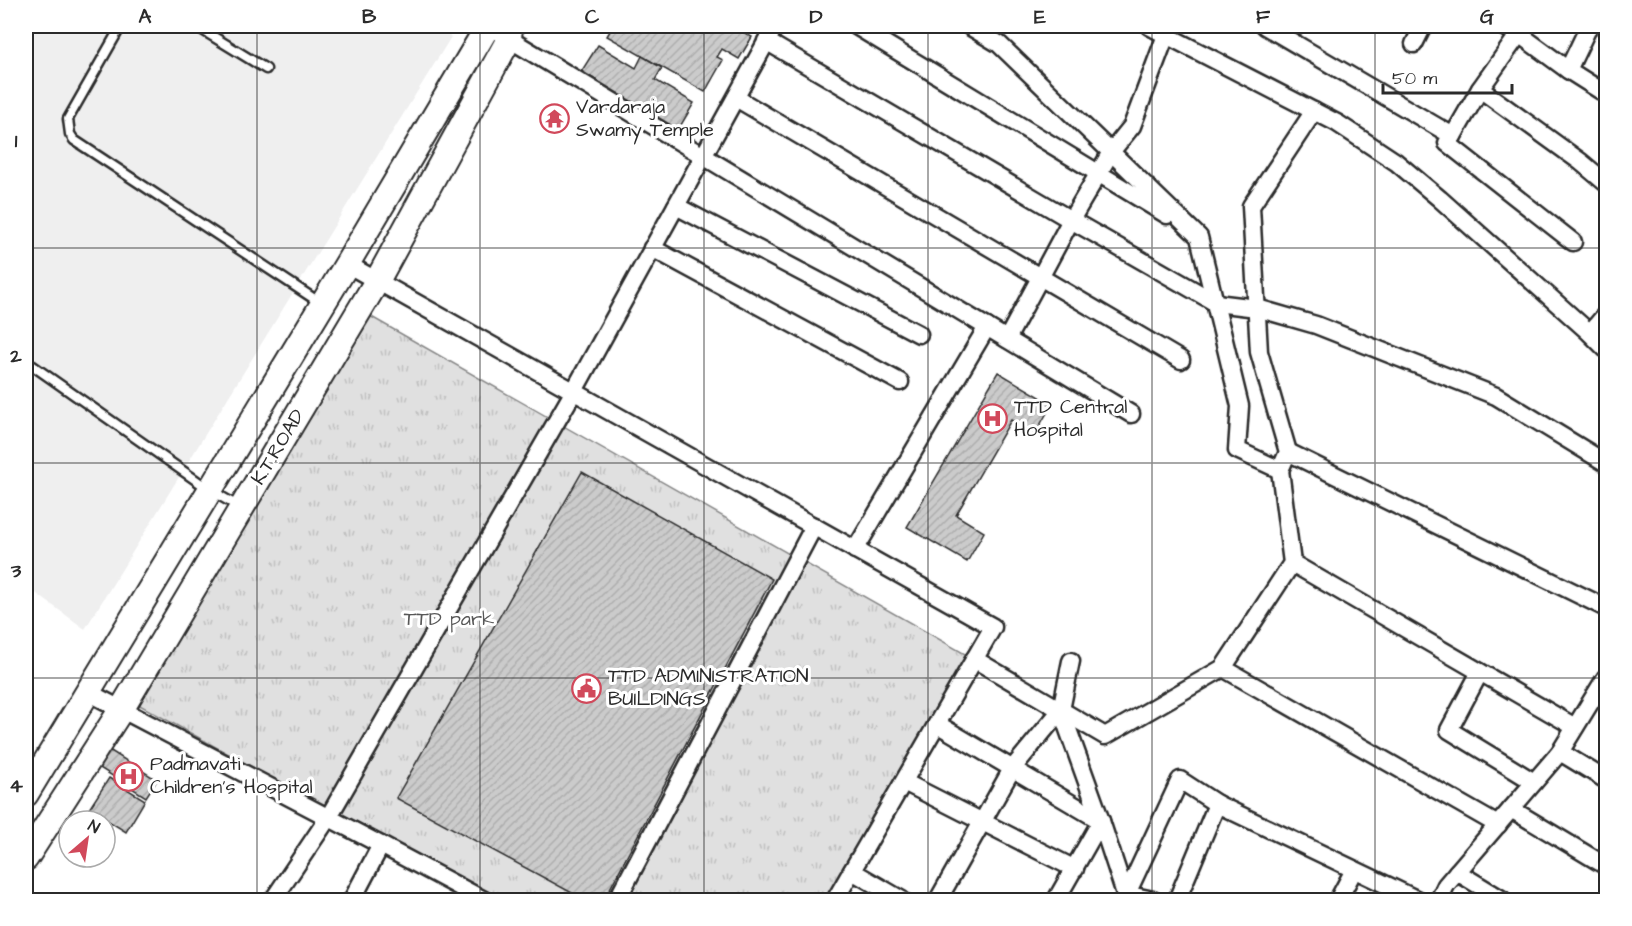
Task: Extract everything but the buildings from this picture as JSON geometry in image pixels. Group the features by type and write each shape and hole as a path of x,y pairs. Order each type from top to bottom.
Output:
{"main road":[{"name":"K.T.ROAD","path":"26,794 347,264 488,26"},
{"name":"K.T.ROAD","path":"26,858 121,710 377,281 510,32"}],"street":[{"path":"488,26 510,32 703,156 1131,414"},
{"path":"273,900 328,818 574,391 775,26"},
{"path":"856,26 1193,231"},
{"path":"969,26 999,44 1199,237 1240,406 1237,450 1280,470"},
{"path":"1149,26 1168,30 1336,123 1396,162 1606,349"},
{"path":"1265,26 1453,136"},
{"path":"1414,44 1423,26"},
{"path":"1503,26 1520,30 1568,70 1606,94"},
{"path":"1568,70 1589,26"},
{"path":"1007,339 1071,220 1111,152 1132,126 1168,30"},
{"path":"1520,30 1447,143 1573,242"},
{"path":"766,41 1216,303 1257,308 1316,325 1496,396 1606,463"},
{"path":"1480,90 1581,162 1606,183"},
{"path":"736,98 1181,360"},
{"path":"974,659 1105,736 1223,668 1292,563 1280,470 1288,452 1259,352 1251,206 1314,111"},
{"path":"676,206 919,334"},
{"path":"652,248 900,382"},
{"path":"347,264 993,627 835,900"},
{"path":"1590,333 1606,314"},
{"path":"855,550 987,327"},
{"path":"1288,452 1606,608"},
{"path":"617,900 814,526"},
{"path":"1292,563 1575,727"},
{"path":"938,900 1012,769 1061,710 1071,661"},
{"path":"1223,668 1498,825"},
{"path":"1480,672 1449,730 1534,782"},
{"path":"1439,900 1446,885 1560,752 1604,686"},
{"path":"88,692 484,900"},
{"path":"1061,710 1101,821 1125,897"},
{"path":"937,724 1101,821"},
{"path":"1560,752 1606,780"},
{"path":"1125,897 1180,780 1217,804 1418,900"},
{"path":"904,782 1075,868"},
{"path":"1177,900 1217,804"},
{"path":"1511,809 1606,866"},
{"path":"1056,900 1101,821"},
{"path":"352,900 381,845"},
{"path":"1338,900 1354,870"},
{"path":"852,871 902,900"},
{"path":"1457,872 1503,900"},
{"path":"1125,897 1153,900"}],"lane":[{"path":"121,26 68,119 70,134 74,140 322,304"},
{"path":"196,26 266,69"},
{"path":"26,362 210,490 241,508"}],"shaded area":[{"path":"26,26 433,26 451,37 85,629 26,586"}],"green space":[{"name":"TTD park","path":"368,315 974,659 835,900 493,900 136,703"}],"place":[{"name":"Vardaraja Swamy Temple","path":"555,119"},
{"name":"TTD Central Hospital","path":"993,419"},
{"name":"TTD ADMINISTRATION BUILDINGS","path":"587,688"},
{"name":"Padmavati Children's Hospital","path":"129,776"}]}
